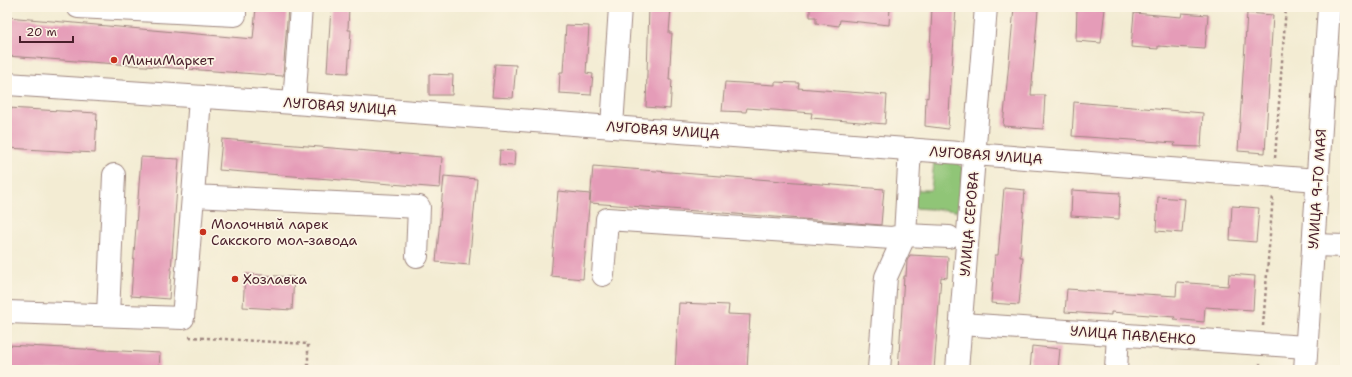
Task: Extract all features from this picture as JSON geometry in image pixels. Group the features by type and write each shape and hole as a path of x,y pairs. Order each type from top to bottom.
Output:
{"street":[{"path":"78,7 234,15 235,7"},
{"path":"294,103 301,7"},
{"path":"612,126 620,7"},
{"name":"УЛИЦА СЕРОВА","path":"957,370 986,7"},
{"name":"УЛИЦА 9-ГО МАЯ","path":"1304,370 1329,7"},
{"name":"ЛУГОВАЯ УЛИЦА","path":"7,84 612,126 1318,180"},
{"path":"7,312 183,318 194,196 200,97"},
{"path":"879,370 886,277 904,235 910,149"},
{"path":"108,315 114,175"},
{"path":"194,196 419,207 417,256"},
{"path":"602,275 607,219 892,238 904,235 949,237"},
{"path":"1313,245 1345,246"},
{"name":"УЛИЦА ПАВЛЕНКО","path":"960,324 1306,347"},
{"path":"1116,370 1118,334"}],"path":[{"path":"183,318 181,337 308,344 308,370"}],"green space":[{"path":"934,161 955,162 963,168 960,211 914,208 916,190 931,190"}],"building":[{"path":"256,7 288,7 283,76 7,56 7,17 253,39"},
{"path":"331,7 349,7 348,30 351,30 348,73 327,72"},
{"path":"649,7 671,7 669,33 672,33 669,80 672,80 670,109 646,107"},
{"path":"810,7 890,7 889,25 840,20 839,26 816,23 816,17 810,17"},
{"path":"932,7 956,7 948,129 925,126 926,97 928,98"},
{"path":"1077,7 1105,9 1101,43 1076,41"},
{"path":"1014,8 1038,10 1031,95 1045,95 1043,129 1003,126"},
{"path":"1134,13 1181,17 1182,13 1208,15 1205,49 1158,46 1158,49 1131,47"},
{"path":"1247,13 1273,15 1265,153 1238,151"},
{"path":"566,25 589,26 586,73 593,74 591,95 559,93 560,72 563,72"},
{"path":"495,64 516,65 513,98 492,97"},
{"path":"429,74 453,75 452,95 429,95"},
{"path":"725,82 775,85 775,82 799,83 798,88 887,95 885,124 811,118 812,113 747,108 746,112 722,111"},
{"path":"1074,102 1203,113 1201,147 1174,146 1175,143 1072,136"},
{"path":"7,108 97,113 95,153 7,148"},
{"path":"222,139 442,157 440,188 219,170"},
{"path":"500,150 515,151 514,166 499,165"},
{"path":"141,157 179,159 169,299 131,296"},
{"path":"593,166 884,189 881,225 590,203"},
{"path":"444,176 477,179 469,265 436,262"},
{"path":"1004,188 1025,190 1020,257 1023,257 1019,305 991,303 995,255 998,255"},
{"path":"1072,190 1120,193 1119,219 1071,216"},
{"path":"558,191 590,194 583,279 551,276"},
{"path":"1158,197 1185,199 1182,233 1156,231"},
{"path":"1232,206 1259,208 1256,242 1230,240"},
{"path":"910,255 948,257 947,278 941,277 934,370 898,370 904,276 906,276 907,261"},
{"path":"245,274 294,277 292,310 243,307"},
{"path":"1229,274 1255,276 1253,310 1205,307 1204,322 1174,319 1175,317 1111,312 1111,315 1065,312 1067,289 1176,296 1177,282 1228,286"},
{"path":"679,303 729,305 728,314 750,315 747,370 675,370"},
{"path":"7,345 160,353 159,370 7,370"},
{"path":"1032,346 1060,349 1058,370 1030,370"}],"place":[{"name":"МиниМаркет","path":"114,60"},
{"name":"Молочный ларек Сакского мол-завода","path":"203,232"},
{"name":"Хозлавка","path":"235,279"}]}
